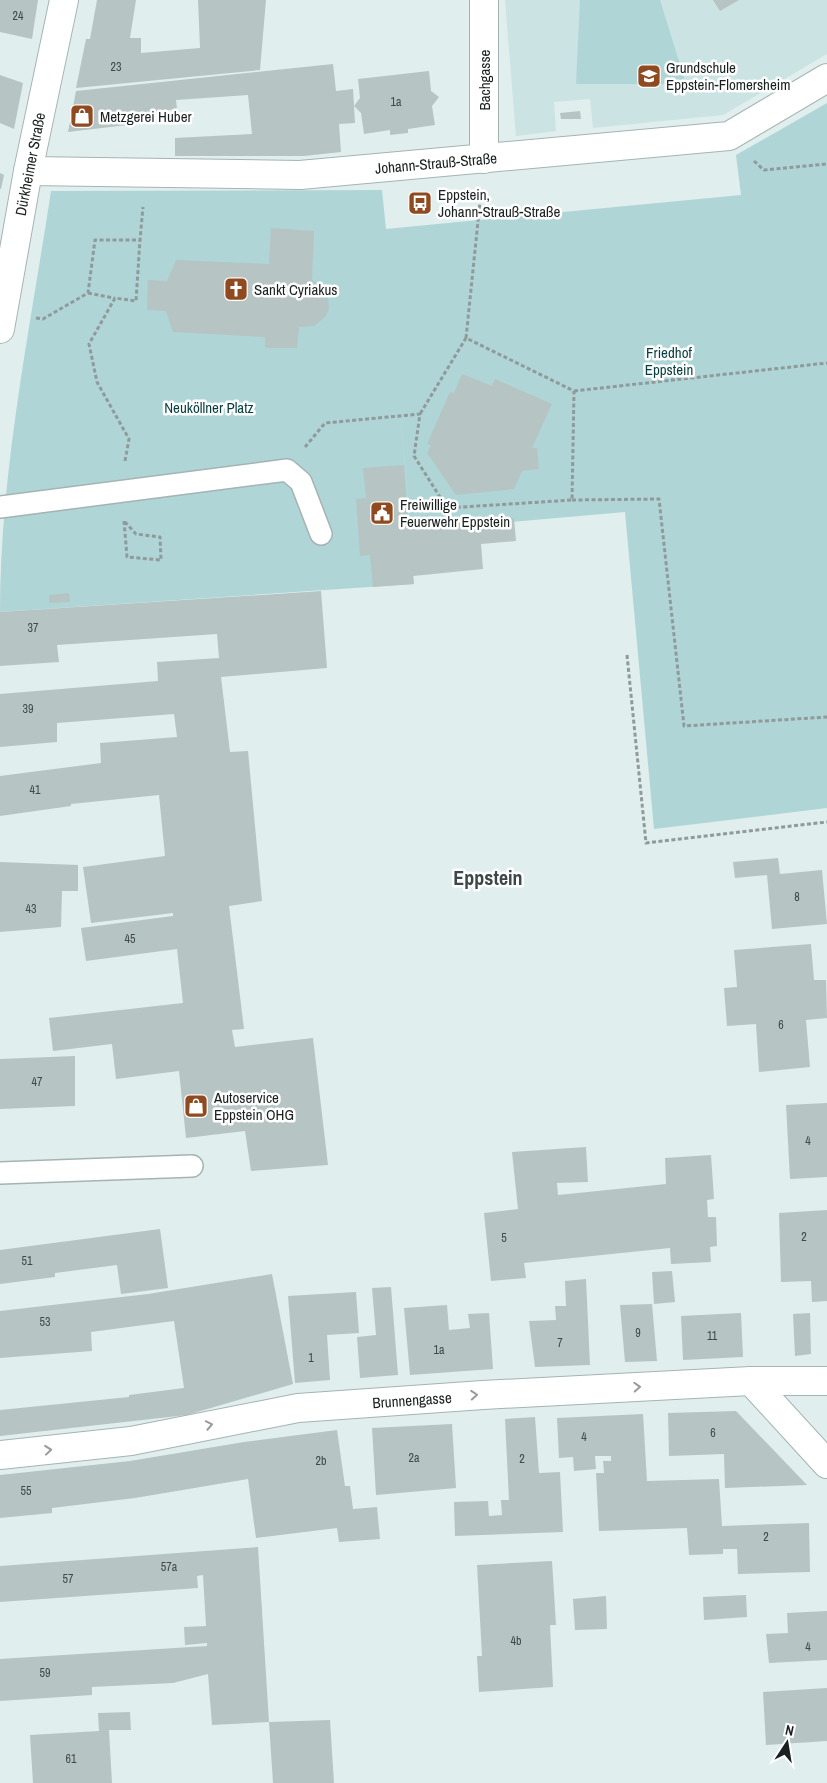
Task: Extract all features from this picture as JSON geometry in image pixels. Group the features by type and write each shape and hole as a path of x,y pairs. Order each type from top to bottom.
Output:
{"street":[{"name":"Dürkheimer Straße","path":"0,329 28,171 64,0"},
{"name":"Bachgasse","path":"484,0 484,159"},
{"name":"Johann-Strauß-Straße","path":"28,171 300,175 729,136 827,78"},
{"name":"Brunnengasse","path":"0,1455 130,1441 298,1408 483,1395 827,1380"},
{"path":"751,1382 827,1464"}],"lane":[{"path":"0,507 286,470 301,482 321,534"},
{"path":"0,1173 192,1166"}],"path":[{"path":"729,136 764,170 827,164"},
{"path":"484,159 466,338 420,414 414,456 446,508 572,500 659,499 684,726 827,717"},
{"path":"43,319 88,293 136,301 143,206"},
{"path":"88,293 95,240 140,240"},
{"path":"114,298 89,344 97,382 129,439 119,491"},
{"path":"466,338 574,391 827,362"},
{"path":"572,500 574,391"},
{"path":"286,470 325,423 420,414"},
{"path":"124,521 136,534 160,537 161,560 127,557 124,521"},
{"path":"627,655 646,843 827,822"}],"shaded area":[{"name":"Grundschule Eppstein-Flomersheim","path":"505,0 827,0 827,54 723,115 593,128 590,99 554,102 556,131 516,136"}],"green space":[{"path":"580,0 660,0 686,84 576,84"},
{"path":"827,103 827,808 654,829 625,512 410,531 398,380 414,584 0,612 1,559 11,453 51,191 382,190 386,229 741,195 736,155"}],"building":[{"path":"0,0 38,0 32,39 0,32"},
{"path":"97,0 136,0 130,38 141,38 141,53 200,48 198,0 266,0 260,70 76,88 86,39 90,39"},
{"path":"713,0 739,0 720,11"},
{"path":"333,64 336,91 353,89 355,123 339,124 341,152 304,156 175,156 175,138 252,134 248,95 176,100 177,109 152,112 153,122 68,132 76,91"},
{"path":"429,71 431,91 439,97 432,106 435,125 408,129 408,133 390,135 390,130 364,134 361,113 354,106 360,98 358,79"},
{"path":"0,75 23,83 14,129 0,123"},
{"path":"580,111 581,119 561,119 560,113"},
{"path":"0,173 4,175 1,189 0,189"},
{"name":"Sankt Cyriakus","path":"271,228 314,231 312,280 326,290 329,309 325,317 314,326 299,327 297,348 265,347 265,337 173,332 166,311 147,310 148,280 167,281 176,260 269,264"},
{"path":"462,374 492,386 495,379 552,404 532,448 537,448 539,469 522,471 514,489 456,495 427,453 431,445 427,444 450,392 454,393"},
{"path":"404,465 409,528 514,518 516,541 481,544 483,569 413,576 414,584 373,587 370,555 360,556 356,499 366,498 363,468"},
{"path":"321,591 327,668 221,677 230,752 248,751 262,901 229,906 244,1029 232,1030 235,1047 313,1038 328,1165 251,1171 245,1131 186,1138 179,1071 116,1079 112,1044 53,1051 49,1018 183,1003 177,949 86,961 81,928 173,916 173,913 91,923 83,867 165,856 159,795 71,804 71,806 0,816 0,776 101,763 100,743 177,737 174,714 57,723 57,742 0,747 0,694 158,681 157,662 219,658 217,634 57,645 59,662 0,666 0,612"},
{"path":"69,593 70,602 49,603 49,595"},
{"path":"778,858 780,874 822,870 827,924 772,929 767,875 735,878 733,862"},
{"path":"0,862 78,865 78,891 62,891 61,927 0,932"},
{"path":"811,944 814,980 826,980 827,1018 806,1020 810,1067 759,1072 756,1024 727,1026 724,988 737,987 734,950"},
{"path":"75,1056 75,1106 0,1109 0,1059"},
{"path":"827,1103 827,1177 790,1179 786,1105"},
{"path":"586,1147 588,1182 557,1183 558,1195 666,1184 665,1158 711,1155 714,1199 707,1200 708,1217 716,1217 717,1246 710,1247 711,1262 671,1264 670,1248 524,1263 526,1278 491,1281 484,1213 518,1209 512,1152"},
{"path":"827,1210 827,1301 812,1302 811,1281 781,1282 779,1213"},
{"path":"160,1229 168,1288 121,1294 117,1265 55,1273 55,1277 0,1284 0,1250"},
{"path":"672,1271 675,1302 654,1304 652,1272"},
{"path":"272,1274 293,1384 187,1415 0,1436 0,1410 129,1397 129,1395 184,1388 174,1321 91,1332 92,1351 0,1358 0,1311 148,1294"},
{"path":"586,1279 590,1365 535,1367 529,1321 556,1320 555,1306 566,1306 565,1281"},
{"path":"391,1287 398,1375 360,1378 357,1337 376,1335 372,1288"},
{"path":"356,1292 359,1333 327,1335 330,1380 295,1383 288,1296"},
{"path":"652,1304 657,1361 625,1362 620,1305"},
{"path":"447,1305 449,1330 470,1328 468,1314 489,1313 493,1369 410,1375 404,1308"},
{"path":"741,1313 743,1357 683,1360 681,1316"},
{"path":"810,1313 811,1354 795,1356 793,1314"},
{"path":"736,1411 807,1485 725,1488 724,1454 669,1456 668,1413"},
{"path":"643,1414 647,1481 719,1479 722,1526 809,1523 810,1572 738,1574 737,1549 723,1549 723,1554 689,1555 687,1528 599,1531 596,1473 604,1473 603,1461 611,1461 611,1456 595,1456 596,1469 574,1471 573,1457 559,1458 557,1418"},
{"path":"535,1417 539,1473 560,1472 563,1532 455,1536 454,1502 488,1501 489,1516 502,1515 501,1500 509,1500 505,1419"},
{"path":"452,1424 456,1488 376,1495 372,1428"},
{"path":"337,1430 345,1486 350,1486 353,1509 377,1507 380,1539 339,1542 337,1528 256,1538 248,1479 135,1498 52,1508 52,1513 0,1518 0,1475 130,1461 244,1442"},
{"path":"258,1547 269,1722 212,1725 208,1674 173,1683 92,1687 92,1695 0,1701 0,1659 207,1646 207,1643 185,1645 184,1627 206,1626 203,1575 197,1576 198,1588 0,1602 0,1566"},
{"path":"552,1561 556,1625 550,1625 553,1687 479,1692 477,1656 482,1656 477,1565"},
{"path":"746,1595 747,1617 704,1620 703,1597"},
{"path":"606,1596 607,1629 575,1630 573,1599"},
{"path":"827,1611 827,1660 769,1663 766,1634 788,1633 787,1613"},
{"path":"827,1688 827,1741 766,1745 763,1692"},
{"path":"130,1712 131,1730 109,1730 112,1783 33,1783 30,1735 99,1731 98,1713"},
{"path":"330,1720 334,1783 273,1783 269,1722"}],"place":[{"name":"Grundschule Eppstein-Flomersheim","path":"649,76"},
{"name":"Metzgerei Huber","path":"82,116"},
{"name":"Eppstein, Johann-Strauß-Straße","path":"420,203"},
{"name":"Sankt Cyriakus","path":"236,289"},
{"name":"Freiwillige Feuerwehr Eppstein","path":"382,513"},
{"name":"Autoservice Eppstein OHG","path":"196,1106"}],"district":[{"name":"Eppstein","path":"488,877"}],"park label":[{"name":"Friedhof Eppstein","path":"669,360"},
{"name":"Neuköllner Platz","path":"209,407"}]}
